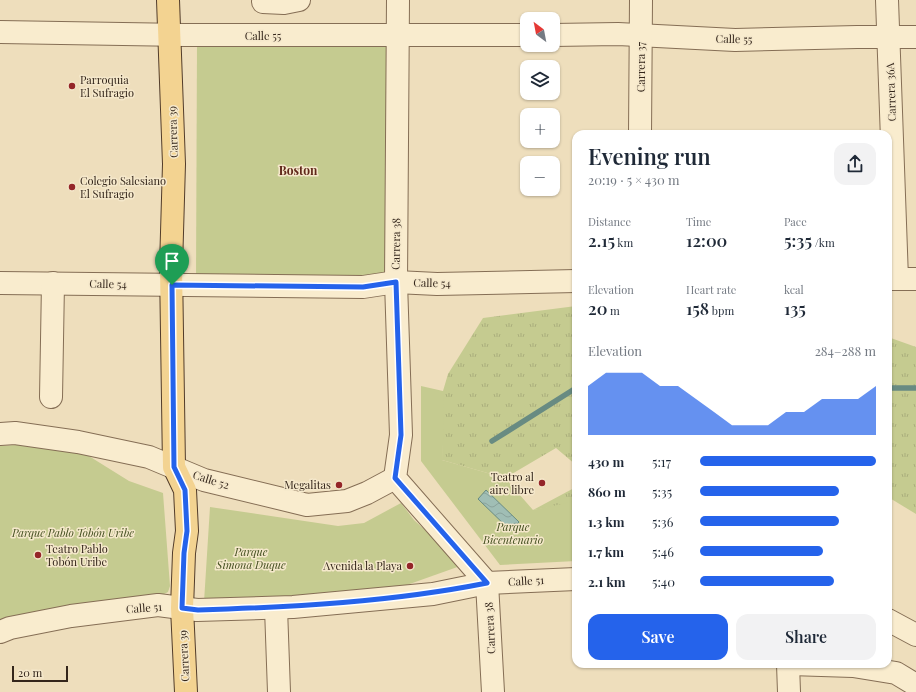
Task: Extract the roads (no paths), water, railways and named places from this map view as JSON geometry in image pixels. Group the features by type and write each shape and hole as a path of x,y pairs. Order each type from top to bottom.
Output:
{"main road":[{"name":"Carrera 39","path":"168,0 168,35 174,164 172,285 174,467 185,490 187,531 184,553 182,608 186,692"}],"street":[{"path":"259,36 263,1 284,3 299,0"},
{"name":"Carrera 38","path":"395,478 401,435 396,282 398,0"},
{"name":"Carrera 37","path":"640,130 641,0"},
{"name":"Carrera 36A","path":"887,0 900,279"},
{"name":"Calle 55","path":"0,32 259,36 520,35"},
{"name":"Calle 55","path":"560,35 641,35 735,40 916,37"},
{"name":"Calle 54","path":"0,283 363,287 396,282 437,284 572,281"},
{"path":"50,397 53,284"},
{"name":"Calle 52","path":"0,434 15,433 78,442 150,457 204,480 307,505 346,501 367,493 395,478"},
{"path":"395,478 487,583"},
{"name":"Calle 51","path":"0,632 10,628 71,616 158,605 198,610 276,608 433,594 487,583 572,579"},
{"name":"Carrera 38","path":"487,583 493,692"},
{"path":"276,608 279,692"},
{"path":"892,622 916,635"},
{"path":"785,692 788,668"},
{"path":"867,668 896,672 916,685"}],"water":[{"path":"486,490 519,522 511,531 478,499"}],"waterway":[{"path":"892,388 916,388"},
{"path":"492,441 572,391"}],"place":[{"name":"Parroquia El Sufragio","path":"72,86"},
{"name":"Colegio Salesiano El Sufragio","path":"72,187"},
{"name":"Teatro al aire libre","path":"542,483"},
{"name":"Megalitas","path":"339,485"},
{"name":"Teatro Pablo Tobón Uribe","path":"38,555"},
{"name":"Avenida la Playa","path":"410,566"}],"district":[{"name":"Boston","path":"298,171"}],"park label":[{"name":"Parque Pablo Tobón Uribe","path":"73,533"},
{"name":"Parque Bicentenario","path":"513,533"},
{"name":"Parque Simona Duque","path":"251,558"}]}
